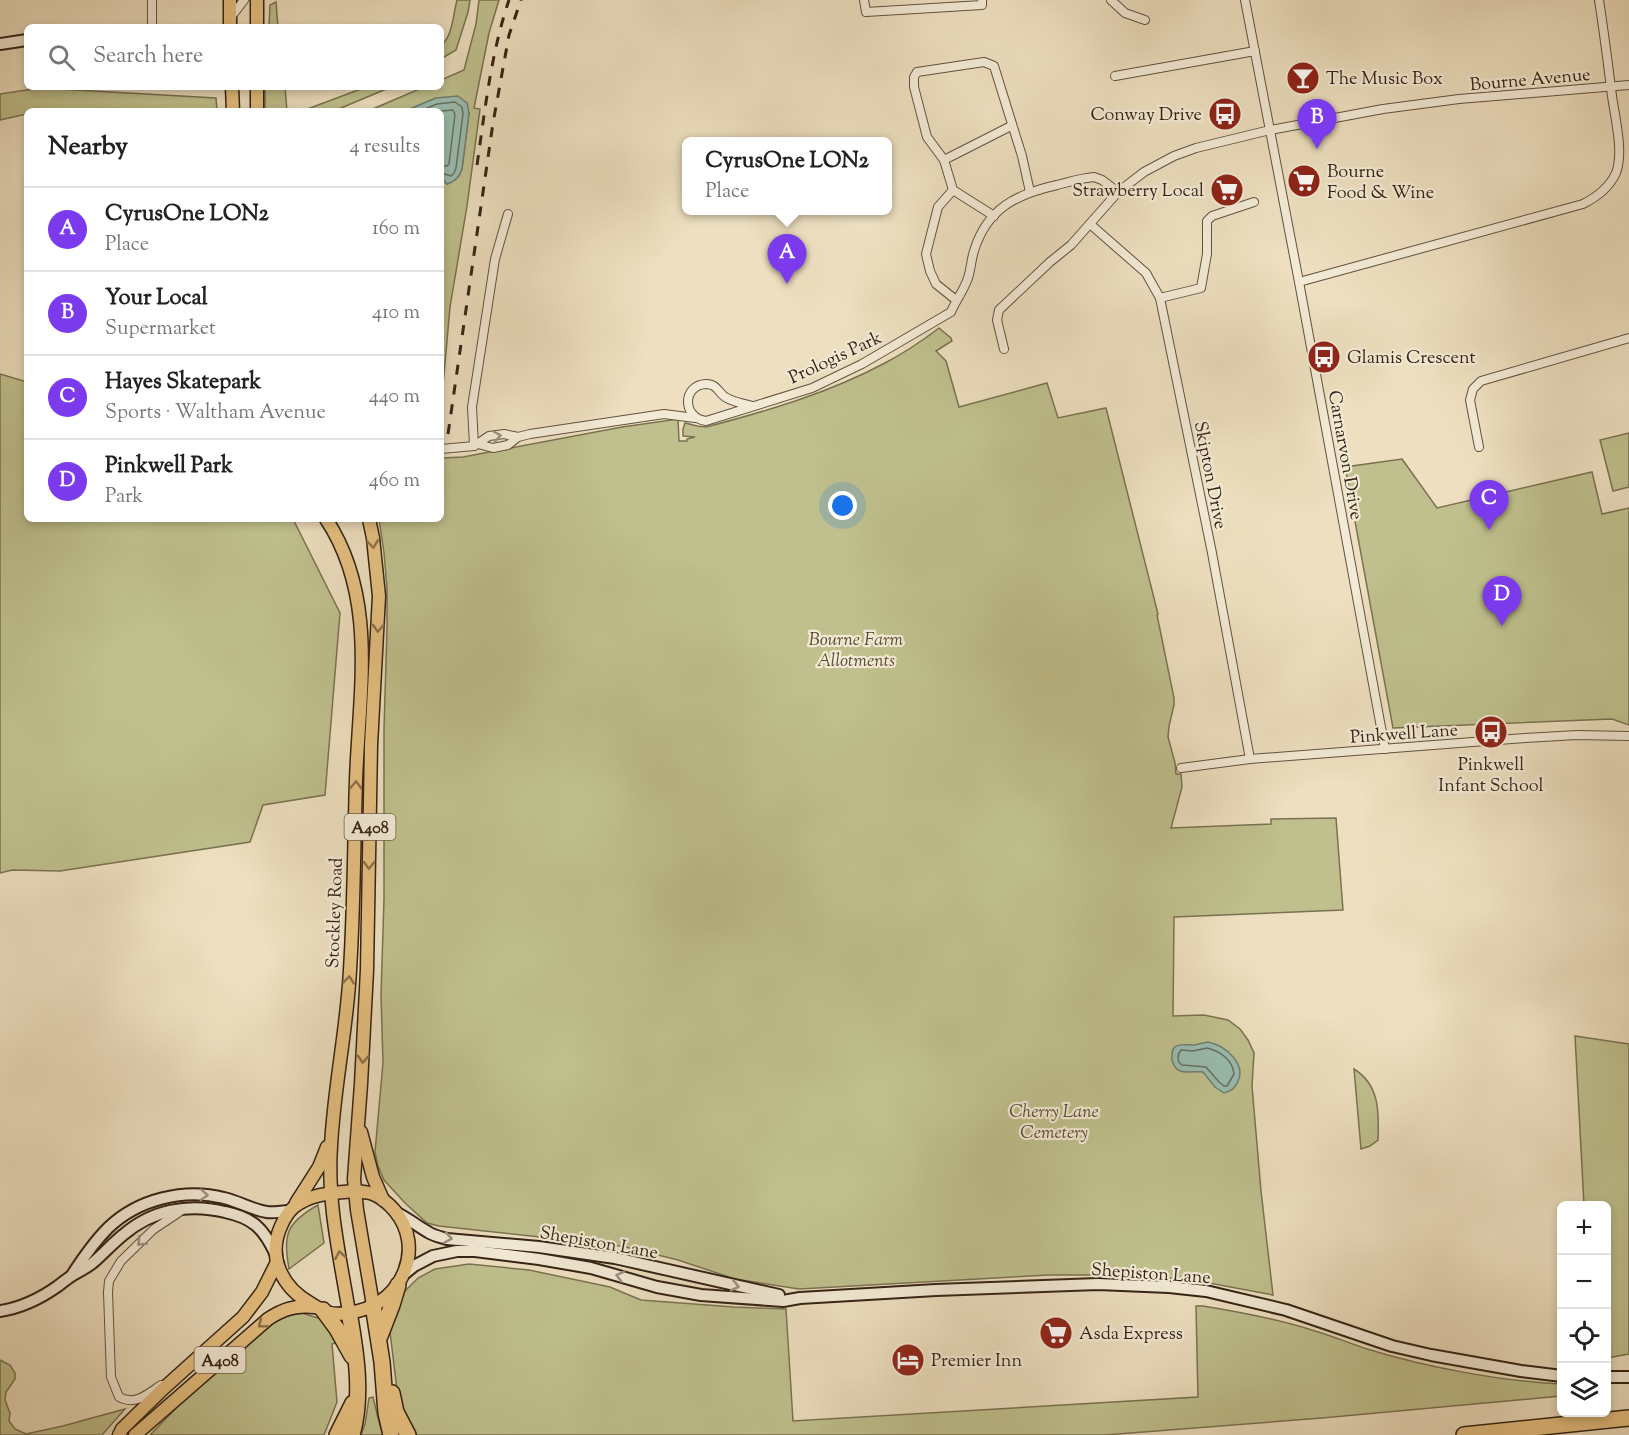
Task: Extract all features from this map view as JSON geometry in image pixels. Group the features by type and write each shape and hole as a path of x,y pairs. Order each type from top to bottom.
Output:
{"highway":[{"path":"379,1339 400,1280"},
{"path":"373,1305 382,1362 384,1401 391,1435"},
{"path":"319,1309 347,1345 357,1367"},
{"path":"350,1312 357,1367 357,1411 352,1435"},
{"path":"382,1362 390,1380 396,1412 408,1435"},
{"path":"337,1435 357,1394"},
{"path":"1464,1435 1629,1418"}],"main road":[{"path":"230,0 230,23"},
{"path":"257,0 257,24"},
{"path":"232,90 232,108"},
{"path":"257,90 257,108"},
{"name":"Stockley Road","path":"328,522 338,537 354,583 360,616 362,654 350,970 331,1146 333,1221 350,1312"},
{"name":"Stockley Road","path":"370,522 379,596 371,745 367,970 354,1172 357,1210 373,1305"},
{"name":"A408","path":"358,1119 373,1177 383,1200"},
{"name":"A408","path":"119,1435 135,1416 254,1305 262,1293 276,1258 277,1235 283,1221 319,1167 332,1130"},
{"name":"A408","path":"135,1435 268,1319 286,1309 303,1306 331,1313 350,1312 364,1309 391,1294 400,1280 409,1252 408,1240 404,1224 397,1213 383,1200 373,1194 355,1191 331,1193 315,1196 292,1208"},
{"path":"276,1258 291,1289 297,1296 319,1309"}],"street":[{"path":"152,0 152,24"},
{"path":"230,23 244,0"},
{"path":"864,0 866,12 982,5 982,0"},
{"path":"1112,0 1125,13 1145,20"},
{"path":"1245,0 1270,130"},
{"path":"1299,282 1584,204 1598,196 1616,173 1619,159 1599,0"},
{"path":"0,44 24,40"},
{"path":"1116,76 1255,51"},
{"path":"1030,192 1022,156 994,66 984,62 917,72 914,76 914,87 927,137 944,160 953,190 996,213 1011,201 1030,192 1094,177 1118,192"},
{"name":"Bourne Avenue","path":"1004,349 997,320 999,310 1056,256 1071,245 1118,192 1144,172 1173,156 1270,130 1383,109 1629,85"},
{"path":"944,160 1011,126"},
{"name":"Carnarvon Drive","path":"1270,130 1386,749"},
{"path":"953,190 938,207 926,254 936,285 956,300"},
{"path":"1160,298 1201,288 1207,254 1207,221 1212,216 1254,202"},
{"name":"Prologis Park","path":"717,417 812,388 862,364 951,312 968,280 974,251 982,233 996,213"},
{"path":"476,445 472,407 495,259 508,214"},
{"name":"Skipton Drive","path":"1090,224 1146,273 1160,298 1250,759"},
{"path":"1479,447 1470,400 1473,389 1481,381 1629,338"},
{"path":"664,414 706,421 717,417 723,409 723,396 719,389 704,384 690,394 688,405 696,418"},
{"path":"723,396 753,406"},
{"path":"476,445 489,436 504,434 518,437 664,414 688,405"},
{"path":"444,449 476,445 493,448 508,445 518,437"},
{"name":"Pinkwell Lane","path":"1181,768 1250,759 1576,735 1629,736"},
{"path":"72,1275 89,1249 108,1228 131,1211 158,1200 177,1196 206,1195 226,1198 267,1212 292,1208"},
{"path":"0,1311 36,1300 48,1293 72,1275 91,1265 124,1234 144,1220 160,1213 188,1208 205,1208 251,1221 266,1234 276,1258"},
{"path":"188,1208 154,1230 121,1261 109,1281 111,1377 119,1397 130,1402 147,1395 198,1359"},
{"name":"Shepiston Lane","path":"397,1213 409,1218 426,1232 447,1239 539,1247 615,1258 762,1292 800,1298"},
{"name":"Shepiston Lane","path":"400,1280 414,1266 433,1256 457,1251 474,1251 591,1268 657,1287 701,1295 783,1301 800,1298 948,1290 1098,1284 1169,1287 1206,1291 1286,1310 1392,1346 1431,1355 1557,1375"},
{"path":"1611,1377 1629,1377"}],"green space":[{"path":"457,0 470,0 456,50 444,57 444,42 450,31"},
{"path":"479,0 499,0 489,33 474,108 480,109 450,307 444,374 444,180 447,184 459,176 462,169 469,113 436,98 412,108 375,108 417,90 444,90 444,79 464,70 476,24"},
{"path":"276,2 278,24 269,24 270,5"},
{"path":"27,90 75,90 216,98 217,108 24,108 24,115 0,120 0,94"},
{"path":"265,90 285,90 287,108 265,108"},
{"path":"358,90 384,90 341,108 310,108"},
{"path":"939,328 951,338 952,341 936,351 946,361 959,407 1047,383 1058,418 1106,408 1158,614 1174,698 1168,737 1176,774 1181,774 1182,787 1171,828 1271,824 1271,819 1336,818 1343,910 1174,917 1173,1016 1204,1015 1228,1020 1240,1029 1254,1053 1252,1086 1273,1295 1193,1280 1125,1275 1049,1275 799,1289 735,1279 678,1260 621,1246 427,1223 384,1180 378,1166 375,1152 383,1063 381,995 387,629 387,588 379,522 444,522 444,458 463,457 622,427 678,419 679,441 687,441 695,437 683,436 685,423 706,427 775,408 864,374 913,347"},
{"path":"0,374 24,381 24,522 294,522 340,613 325,795 263,805 250,842 60,871 12,870 0,873"},
{"path":"1629,433 1629,487 1613,491 1600,440"},
{"path":"1402,459 1437,508 1592,472 1602,514 1629,508 1629,725 1612,719 1393,728 1345,467"},
{"path":"1575,1036 1629,1044 1629,1354 1611,1357 1611,1201 1584,1201"},
{"path":"1354,1069 1369,1083 1378,1110 1378,1140 1361,1149"},
{"path":"318,1205 324,1243 289,1269 286,1247 289,1231 299,1218"},
{"path":"469,1264 529,1270 610,1287 641,1300 786,1309 793,1421 1198,1397 1196,1306 1287,1323 1413,1362 1513,1380 1557,1384 1557,1396 1105,1435 415,1435 404,1415 397,1390 390,1319 401,1295 418,1278 435,1269"},
{"path":"302,1313 321,1319 338,1342 332,1344 337,1402 324,1435 150,1435 185,1399 272,1324 294,1314"},
{"path":"0,1360 10,1365 15,1373 15,1379 6,1392 5,1400 10,1413 9,1421 15,1429 26,1434 125,1409 102,1435 0,1435"},
{"path":"373,1397 383,1435 361,1435 369,1398"}],"water":[{"path":"458,96 467,103 469,113 462,169 453,182 447,184 444,180 444,108 412,108 436,98"},
{"path":"1208,1042 1228,1052 1238,1064 1239,1078 1235,1087 1228,1092 1224,1093 1215,1087 1203,1072 1180,1071 1173,1063 1173,1050 1178,1045"}],"railway":[{"path":"477,165 493,61 509,0"},
{"path":"448,434 493,123 509,35 521,0"}],"place":[{"name":"The Music Box","path":"1303,78"},
{"name":"Conway Drive","path":"1225,114"},
{"name":"Your Local","path":"1317,149"},
{"name":"Bourne Food & Wine","path":"1304,181"},
{"name":"Strawberry Local","path":"1227,190"},
{"name":"CyrusOne LON2","path":"787,284"},
{"name":"Glamis Crescent","path":"1324,357"},
{"name":"Hayes Skatepark","path":"1489,530"},
{"name":"Pinkwell Park","path":"1502,626"},
{"name":"Pinkwell Infant School","path":"1491,732"},
{"name":"Asda Express","path":"1056,1333"},
{"name":"Premier Inn","path":"908,1360"}],"park label":[{"name":"Bourne Farm Allotments","path":"856,649"},
{"name":"Cherry Lane Cemetery","path":"1054,1121"}]}
